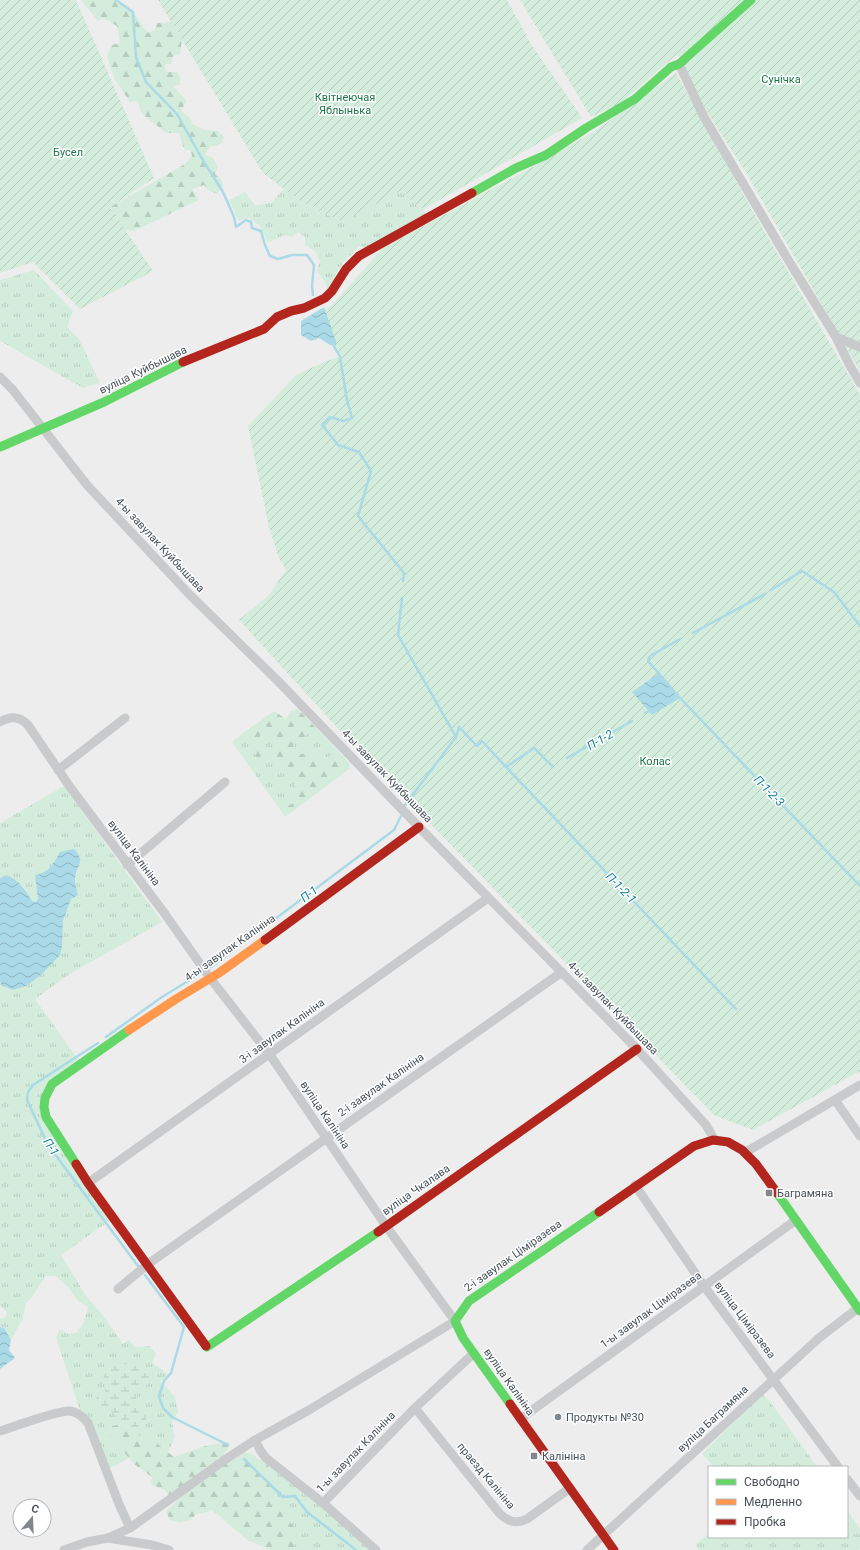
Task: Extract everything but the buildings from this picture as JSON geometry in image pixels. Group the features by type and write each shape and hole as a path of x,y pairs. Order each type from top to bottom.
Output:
{"street":[{"name":"вуліца Куйбышава","path":"0,447 104,402 175,365 203,356 264,329 277,317 316,303 325,298 332,291 346,269 358,256 516,168 546,155 586,128 634,99 671,67 679,64 751,0"},
{"path":"679,64 704,117 770,230 836,338 860,383"},
{"path":"836,338 860,347"},
{"name":"4-ы завулак Куйбышава","path":"0,377 13,390 87,485 189,594 278,681 488,898 637,1049 706,1125 714,1139"},
{"name":"вуліца Калініна","path":"0,722 13,717 24,721 210,978 270,1055 386,1226 455,1321 463,1338 614,1550"},
{"path":"58,770 125,718"},
{"path":"127,864 225,782"},
{"name":"4-ы завулак Калініна","path":"88,1183 46,1117 44,1107 45,1098 52,1084 201,982 219,973 419,827"},
{"name":"3-і завулак Калініна","path":"88,1183 270,1055 488,898"},
{"name":"2-і завулак Калініна","path":"118,1289 148,1264 562,972"},
{"name":"вуліца Чкалава","path":"148,1264 208,1347 386,1226 637,1049"},
{"path":"746,1152 860,1085"},
{"path":"835,1100 860,1136"},
{"path":"714,1139 726,1140 737,1145 746,1152 859,1309"},
{"name":"2-і завулак Ціміразева","path":"108,1538 130,1528 255,1440 309,1410 455,1321 469,1302 635,1185 694,1146 704,1141 714,1139"},
{"path":"88,1183 148,1264"},
{"name":"вуліца Ціміразева","path":"635,1185 704,1286 837,1466"},
{"name":"1-ы завулак Ціміразева","path":"520,1419 796,1220"},
{"name":"вуліца Баграмяна","path":"587,1550 819,1338 859,1309"},
{"name":"1-ы завулак Калініна","path":"255,1440 266,1458 324,1503 415,1408 474,1353"},
{"name":"праезд Калініна","path":"415,1408 505,1519 513,1522 520,1522 527,1519 570,1488"},
{"path":"0,1431 64,1411 77,1413 83,1417 88,1423 118,1504 130,1528"},
{"path":"848,1480 860,1496"},
{"path":"324,1503 376,1550"},
{"path":"64,1550 87,1542 108,1538 152,1545 169,1550"}],"green space":[{"name":"Бусел","path":"0,0 76,0 154,178 110,207 153,271 80,309 33,262 0,273"},
{"path":"81,0 116,0 133,12 148,33 155,30 157,23 172,22 182,39 180,54 173,56 171,64 165,64 166,72 177,72 181,79 179,85 173,86 187,101 181,110 190,118 192,124 205,130 218,131 224,137 222,143 216,146 210,146 205,155 213,158 218,167 215,174 221,179 223,185 217,194 208,190 204,185 192,189 199,200 134,231 117,229 105,210 185,164 192,156 191,151 184,149 179,133 166,133 142,114 138,101 130,102 114,78 107,56 112,45 120,43 117,26 102,18 98,21"},
{"name":"Квітнеючая Яблынька","path":"158,0 507,0 531,44 582,118 424,209 413,202 402,190 343,222 303,203 263,173"},
{"name":"Сунічка","path":"520,0 860,0 860,371 747,174 704,107 680,57 676,55 621,103 591,117"},
{"name":"Колас","path":"676,73 752,210 860,395 860,1071 753,1130 714,1115 346,737 239,620 269,595 286,570 279,558 269,527 248,426 296,375 326,361 340,357 316,317 332,305 383,248 531,168 595,131"},
{"path":"284,189 303,203 343,222 402,190 413,202 424,209 425,214 365,249 363,246 358,247 355,252 342,264 327,289 325,281 317,271 320,261 316,252 305,245 305,237 298,232 292,237 284,235 268,243 260,226 248,217 239,221 229,200 245,192 255,205 271,203"},
{"path":"34,270 73,311 67,327 79,339 100,383 83,388 0,341 0,280"},
{"path":"298,709 319,731 315,734 307,732 303,740 292,743 296,755 308,753 313,759 324,760 338,751 350,764 349,769 285,817 279,808 291,805 299,794 291,777 295,766 284,769 270,756 256,757 253,751 258,746 268,748 276,742 265,730 257,739 249,739 243,733 274,711 286,719 291,711"},
{"path":"265,729 276,742 256,757 270,756 284,769 295,766 292,777 299,794 291,805 279,808 232,742 243,733 249,739 257,739"},
{"path":"319,731 338,751 324,760 313,759 308,753 296,755 292,743 303,740 307,732 315,734"},
{"path":"64,786 162,922 71,973 35,999 80,1062 51,1082 42,1107 111,1220 61,1255 86,1296 101,1313 123,1344 129,1340 135,1347 150,1346 156,1354 152,1363 168,1374 161,1382 175,1397 178,1412 172,1422 175,1437 168,1452 155,1442 146,1444 135,1431 146,1420 145,1410 136,1404 137,1393 148,1384 138,1365 115,1364 107,1385 103,1410 114,1413 121,1424 112,1426 109,1434 129,1458 110,1468 80,1411 56,1337 60,1329 68,1334 76,1333 83,1324 88,1307 78,1301 68,1287 56,1276 46,1276 32,1297 26,1303 23,1318 11,1340 4,1328 0,1327 0,1319 5,1318 7,1312 0,1306 0,981 1,985 62,946 63,921 71,899 78,895 75,878 81,862 60,852 53,864 47,870 35,875 38,899 36,902 32,901 24,887 6,876 0,878 0,823"},
{"path":"115,1364 138,1365 150,1375 148,1384 137,1393 136,1404 145,1410 146,1420 135,1431 121,1424 114,1413 103,1410 95,1404 97,1395 105,1392 106,1385 102,1383 106,1370"},
{"path":"762,1394 769,1400 816,1466 713,1466 702,1454"},
{"path":"121,1424 135,1431 146,1443 155,1442 174,1457 208,1445 228,1442 230,1445 224,1455 200,1472 205,1479 246,1452 252,1453 258,1459 266,1462 272,1477 282,1479 286,1489 282,1495 276,1495 270,1504 280,1509 297,1531 295,1547 292,1550 271,1550 249,1541 213,1511 196,1514 188,1521 184,1522 170,1520 166,1511 176,1502 164,1490 151,1484 152,1477 134,1464 109,1434 112,1426"},
{"path":"269,1465 321,1506 371,1550 292,1550 295,1547 270,1504 276,1495"},
{"path":"848,1511 860,1528 859,1550 699,1550 695,1545 708,1534 708,1538 848,1538"}],"water":[{"path":"324,307 337,344 330,345 319,338 311,341 301,335 301,321"},
{"path":"658,674 680,698 652,715 632,692"},
{"path":"74,849 80,857 80,864 75,879 78,895 71,899 63,921 62,946 60,955 42,974 26,986 13,990 1,985 0,878 6,875 15,879 32,901 36,902 38,899 35,875 47,870 53,864 60,852"},
{"path":"0,1327 4,1328 11,1340 9,1350 15,1358 0,1369"}],"waterway":[{"path":"116,0 133,12 136,57 146,82 177,114 223,192 234,217 236,227 246,220 251,222 252,228 261,231 270,256 278,259 292,255 307,255 314,265 312,286 313,295"},
{"path":"332,343 340,357 347,400 352,418 343,421 330,417 322,425 338,445 359,452 371,471 358,516 404,573 403,581"},
{"path":"771,590 802,571 834,592 860,626"},
{"path":"693,633 765,594"},
{"name":"П-1","path":"402,598 398,635 456,737 405,805"},
{"name":"П-1-2-3","path":"680,639 650,656 648,661 680,698 860,886"},
{"name":"П-1-2","path":"645,713 651,710"},
{"name":"П-1-2","path":"567,758 632,721"},
{"name":"П-1-2","path":"456,737 459,727 477,746 482,741 506,767 534,748 553,767"},
{"name":"П-1-2-1","path":"506,767 736,1009"},
{"name":"П-1","path":"211,967 394,830 401,816"},
{"name":"П-1","path":"106,1037 162,997 198,975"},
{"name":"П-1","path":"98,1043 33,1085 28,1092 27,1100 48,1145 138,1266"},
{"path":"145,1275 184,1327 171,1373 164,1381 159,1396 163,1408 172,1417 228,1445"},
{"path":"244,1459 283,1497 295,1496 307,1512 356,1550"}],"traffic: fast":[{"path":"472,193 516,168 546,155 586,128 635,99 671,67 679,64 751,0"},
{"path":"0,447 104,402 183,362"},
{"path":"76,1164 46,1117 44,1107 45,1098 52,1084 129,1030"},
{"path":"777,1193 860,1311"},
{"path":"510,1404 463,1338 455,1321 469,1301 599,1212"},
{"path":"206,1346 207,1347 378,1232"}],"traffic: slow":[{"path":"129,1030 219,973 265,940"}],"traffic: jam":[{"path":"183,362 264,329 277,317 291,311 304,308 325,298 332,291 346,269 359,256 472,193"},
{"path":"265,940 419,827"},
{"path":"378,1232 637,1049"},
{"path":"599,1212 694,1146 713,1140 728,1142 742,1150 756,1164 777,1193"},
{"path":"76,1164 88,1183 206,1346"},
{"path":"510,1404 614,1550"}],"place":[{"name":"Баграмяна","path":"769,1193"},
{"name":"Продукты №30","path":"558,1417"},
{"name":"Калініна","path":"534,1456"}]}
